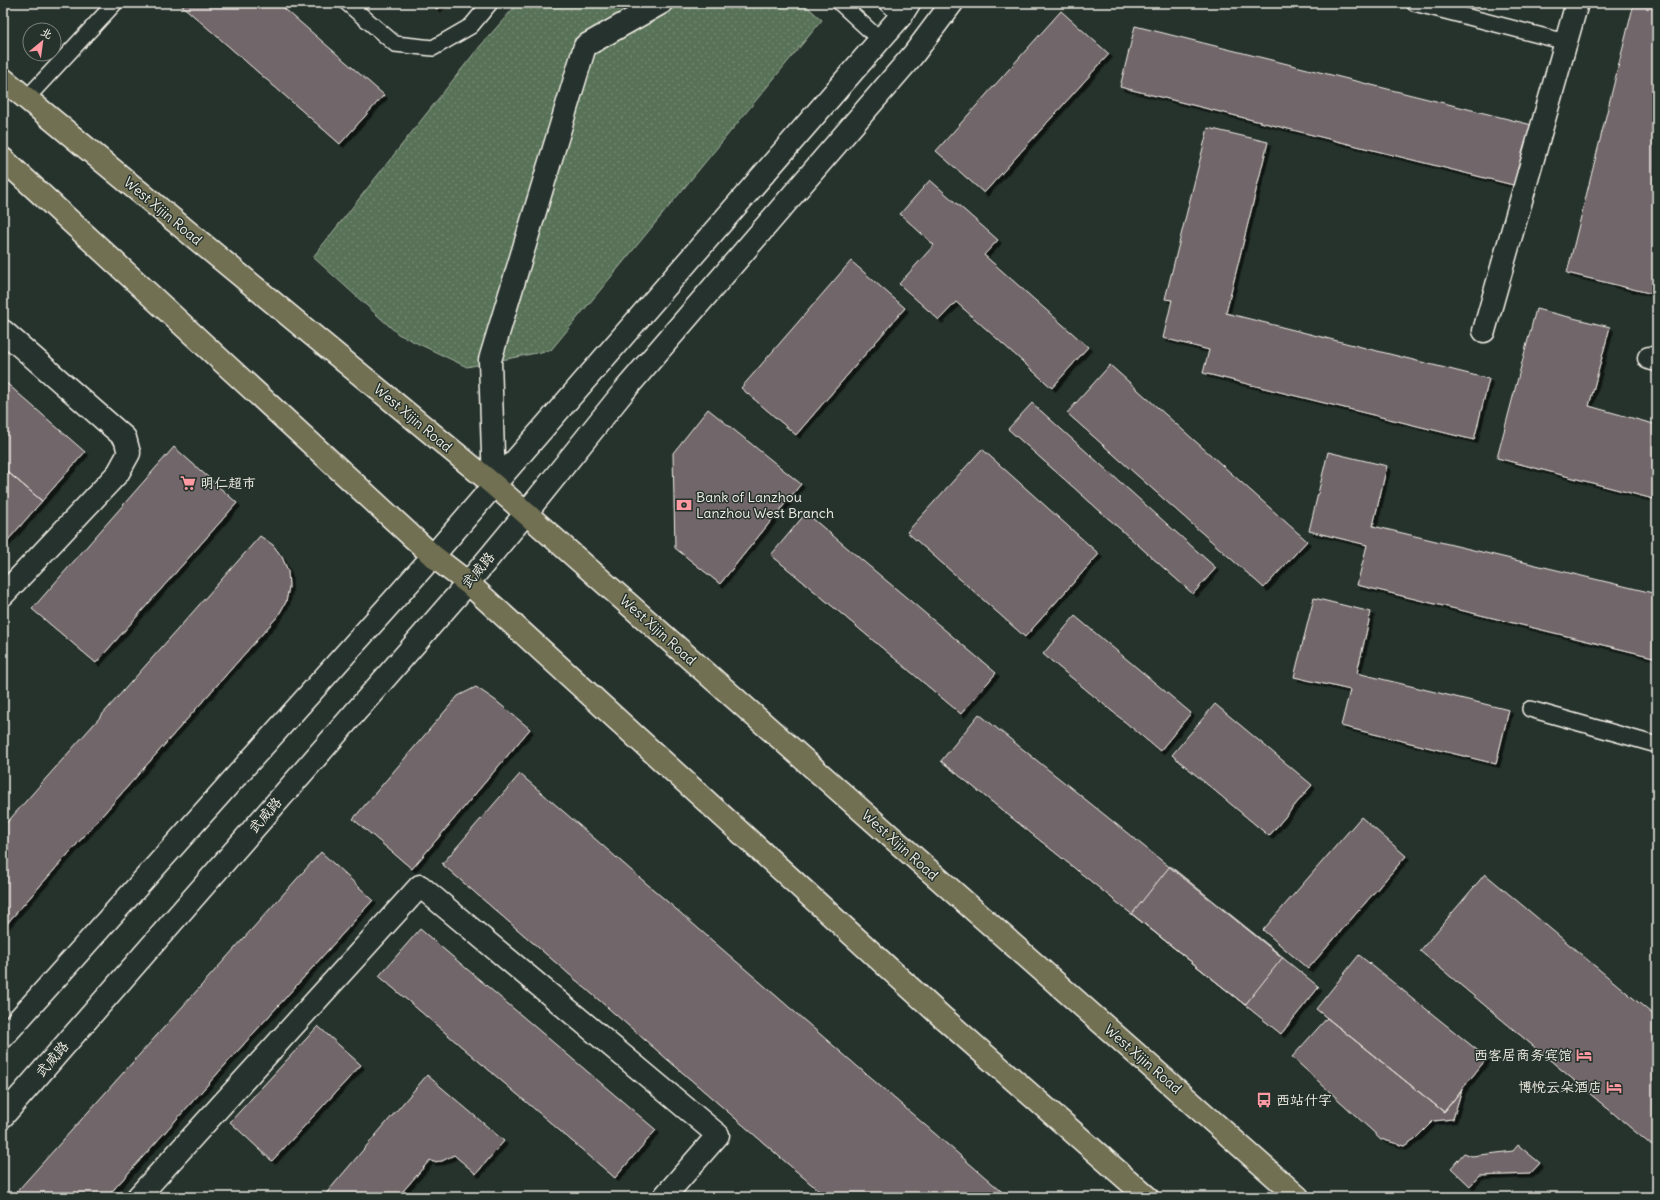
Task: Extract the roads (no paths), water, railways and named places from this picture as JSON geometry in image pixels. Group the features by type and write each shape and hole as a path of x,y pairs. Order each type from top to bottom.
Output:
{"main road":[{"name":"West Xijin Road","path":"3,79 494,485 1298,1197"},
{"path":"3,159 434,556 468,583 935,1011 1146,1197"}],"street":[{"path":"494,485 490,360 585,46 661,3"},
{"name":"武威路","path":"3,1116 468,583 624,391 913,55 952,3"},
{"path":"1484,331 1577,3"},
{"path":"3,1036 434,556 880,40 899,7"},
{"path":"3,331 125,438 130,453 118,473 3,595"},
{"path":"138,1197 420,886 718,1135 664,1197"}],"lane":[{"path":"27,98 116,3"},
{"path":"347,3 395,44 433,48 471,26 490,3"},
{"path":"840,3 880,40"},
{"path":"1414,3 1566,42"},
{"path":"1530,710 1657,745"}],"place":[{"name":"明仁超市","path":"188,483"},
{"name":"Bank of Lanzhou Lanzhou West Branch","path":"684,505"},
{"name":"西客居商务宾馆","path":"1584,1055"},
{"name":"博悦云朵酒店","path":"1614,1087"},
{"name":"西站什字","path":"1264,1100"}]}
